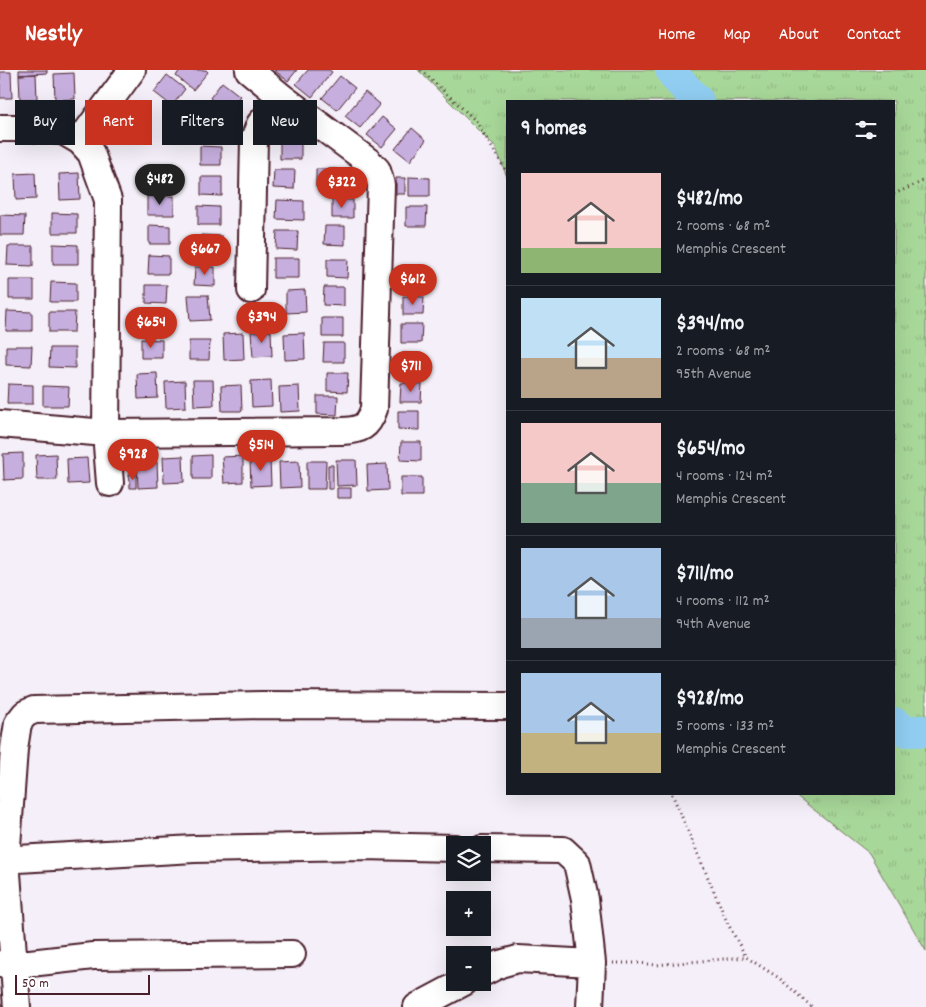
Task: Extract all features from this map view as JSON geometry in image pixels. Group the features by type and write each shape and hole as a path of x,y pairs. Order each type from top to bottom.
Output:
{"street":[{"path":"80,141 132,70"},
{"path":"0,424 106,433 354,431 362,428 370,420 374,409 381,185 376,170 368,161 248,70"},
{"path":"251,290 254,139 260,124 283,98"},
{"path":"0,128 32,128 63,131 80,141 91,153 108,200 106,433 110,483"},
{"path":"17,1007 6,964 3,860 7,762 18,723 24,714 34,710 260,706 506,706"},
{"path":"3,860 194,848 363,846 446,848"},
{"path":"491,849 563,850 578,863 585,899 592,963 590,1007"},
{"path":"6,964 92,956 292,954"},
{"path":"491,968 518,959 592,963"},
{"path":"417,1007 447,991"}],"path":[{"path":"421,70 476,121 506,171"},
{"path":"895,194 926,180"},
{"path":"672,795 728,924 746,956 779,978 812,1007"},
{"path":"592,963 655,964 746,956"}],"green space":[{"path":"418,70 926,70 926,951 869,853 795,795 895,795 895,100 506,100 506,174 496,148"}],"building":[{"path":"19,70 47,70 47,73 19,75"},
{"path":"180,70 206,70 208,72 193,90 176,76"},
{"path":"274,70 297,70 288,81"},
{"path":"308,70 329,70 332,72 312,97 296,84"},
{"path":"0,72 11,72 12,98 0,98"},
{"path":"74,73 75,99 55,100 54,74"},
{"path":"36,74 37,99 20,99 19,75"},
{"path":"167,75 185,89 177,100 164,100 154,92"},
{"path":"340,76 355,88 337,110 322,98"},
{"path":"222,82 240,96 237,100 212,100 210,98"},
{"path":"365,92 380,104 360,128 345,116"},
{"path":"382,117 397,129 382,147 367,135"},
{"path":"412,128 426,140 410,161 395,149"},
{"path":"280,145 301,145 301,159 280,159"},
{"path":"200,146 221,147 221,165 200,165"},
{"path":"316,169 337,169 337,188 316,187"},
{"path":"274,170 295,170 294,189 273,188"},
{"path":"35,173 36,199 16,200 15,174"},
{"path":"79,173 80,199 60,200 59,174"},
{"path":"201,177 222,177 222,196 201,195"},
{"path":"409,177 430,178 430,196 409,196"},
{"path":"396,178 405,178 405,194 396,194"},
{"path":"147,196 174,196 174,215 147,215"},
{"path":"332,199 353,200 353,218 332,218"},
{"path":"277,200 304,201 304,220 276,219"},
{"path":"198,206 219,207 219,225 198,225"},
{"path":"406,207 427,207 426,226 406,226"},
{"path":"52,213 77,214 77,233 52,233"},
{"path":"0,215 25,216 24,235 0,235"},
{"path":"149,225 170,226 170,244 149,244"},
{"path":"325,226 345,226 345,245 324,244"},
{"path":"277,231 298,231 297,250 276,249"},
{"path":"201,235 222,236 222,254 201,254"},
{"path":"53,244 78,245 78,264 53,264"},
{"path":"8,246 33,246 33,266 7,265"},
{"path":"149,255 169,256 169,274 148,274"},
{"path":"273,258 299,258 299,278 273,278"},
{"path":"327,259 348,259 347,278 327,277"},
{"path":"195,267 215,267 215,286 194,285"},
{"path":"398,267 419,268 418,286 398,286"},
{"path":"9,280 34,280 34,299 9,299"},
{"path":"51,282 76,283 76,302 50,302"},
{"path":"146,285 167,285 166,304 146,303"},
{"path":"324,287 344,287 344,306 323,305"},
{"path":"305,290 306,312 286,313 286,291"},
{"path":"188,295 208,295 210,320 190,321"},
{"path":"403,296 424,297 423,315 403,315"},
{"path":"7,311 32,312 32,331 6,331"},
{"path":"49,312 75,312 74,332 49,332"},
{"path":"147,314 168,314 168,333 147,333"},
{"path":"322,318 343,318 343,337 322,337"},
{"path":"401,324 422,324 421,343 401,343"},
{"path":"271,331 272,356 253,357 251,332"},
{"path":"243,333 244,359 224,360 223,334"},
{"path":"304,333 305,359 285,360 284,334"},
{"path":"141,339 162,340 162,358 141,358"},
{"path":"189,341 210,341 209,360 189,360"},
{"path":"324,343 344,343 344,362 323,362"},
{"path":"6,346 32,346 31,366 6,365"},
{"path":"50,348 75,348 75,368 49,367"},
{"path":"403,353 423,354 423,372 402,372"},
{"path":"157,373 158,398 138,399 137,374"},
{"path":"327,373 348,373 347,392 327,391"},
{"path":"193,380 213,380 214,405 194,406"},
{"path":"271,380 272,406 252,407 251,381"},
{"path":"185,381 186,407 166,408 165,382"},
{"path":"401,383 422,384 421,402 400,402"},
{"path":"8,384 33,385 33,404 7,404"},
{"path":"241,385 242,411 222,411 221,386"},
{"path":"43,386 69,387 68,406 43,406"},
{"path":"299,386 300,411 280,412 279,387"},
{"path":"317,396 338,396 337,415 317,414"},
{"path":"398,411 419,411 419,430 398,429"},
{"path":"401,442 421,442 421,461 400,460"},
{"path":"23,453 23,479 4,480 3,454"},
{"path":"56,454 57,480 37,480 36,455"},
{"path":"211,455 211,479 193,479 193,456"},
{"path":"183,456 184,482 164,483 163,457"},
{"path":"243,456 243,482 224,483 222,457"},
{"path":"87,458 89,483 68,484 67,459"},
{"path":"270,459 271,485 251,486 250,460"},
{"path":"336,460 356,460 357,485 337,486"},
{"path":"299,461 300,487 280,488 279,462"},
{"path":"307,461 326,461 325,489 307,489"},
{"path":"137,462 157,462 158,487 138,488"},
{"path":"387,464 388,490 368,491 367,465"},
{"path":"328,465 333,465 333,489 328,489"},
{"path":"129,474 136,474 136,488 130,488"},
{"path":"401,477 422,477 422,496 401,496"},
{"path":"337,488 351,488 351,498 337,498"}],"waterway":[{"path":"671,70 697,100"},
{"path":"895,724 906,731 926,731"}]}
